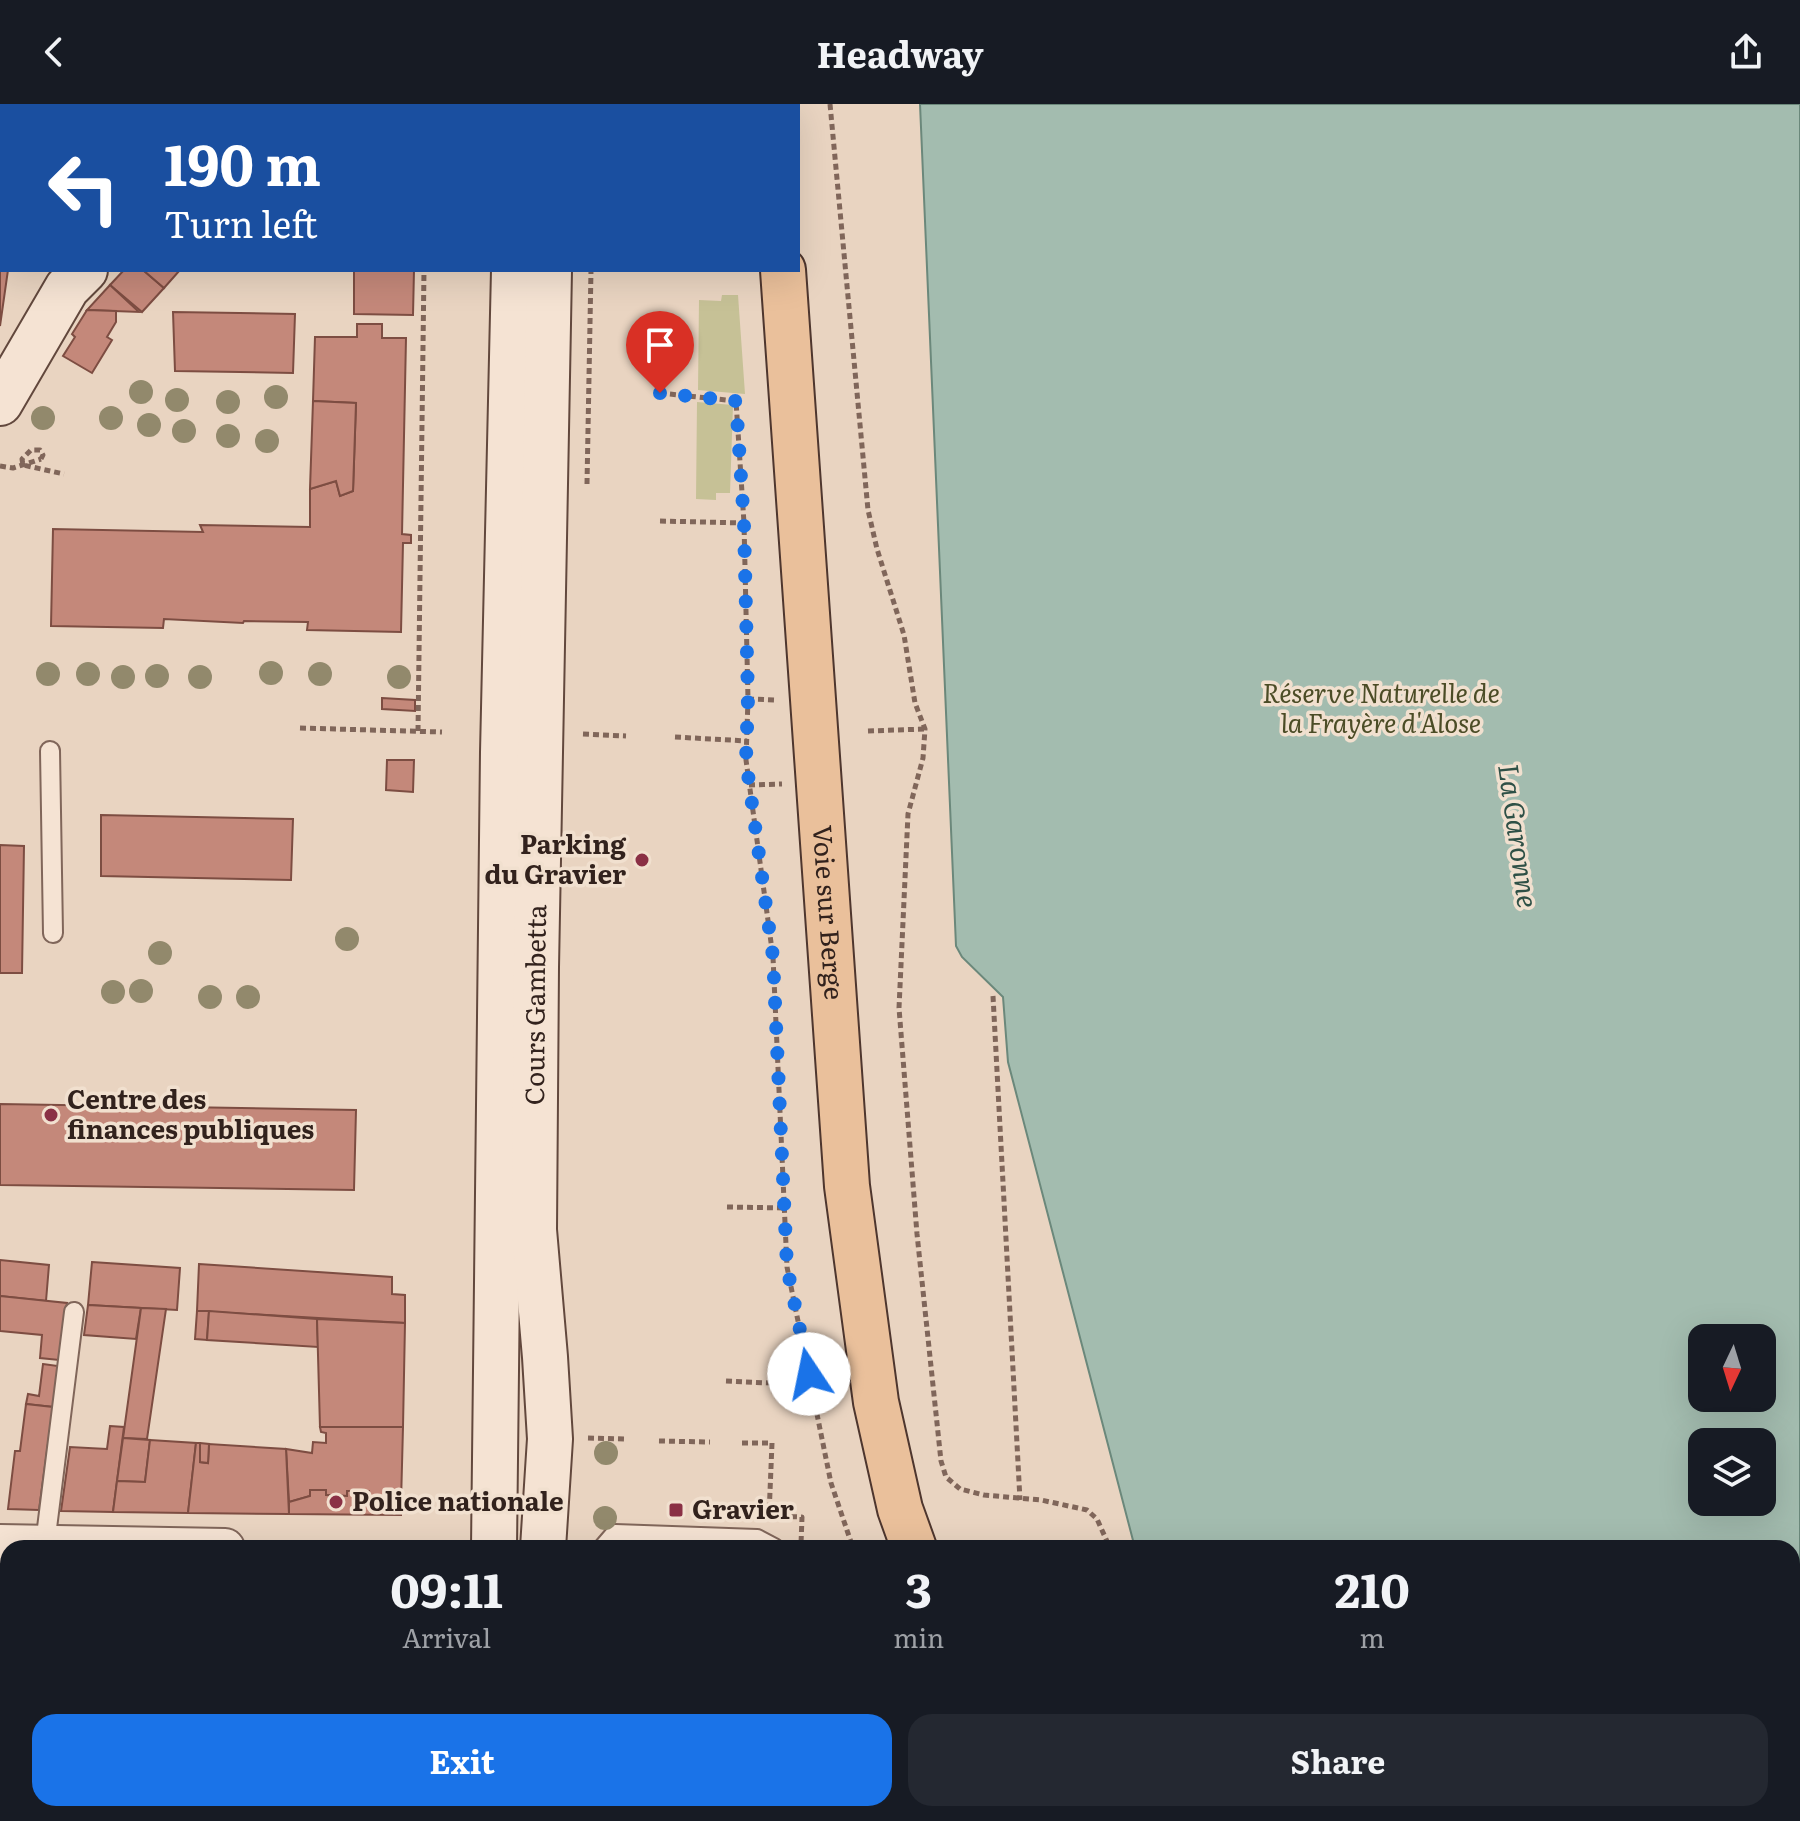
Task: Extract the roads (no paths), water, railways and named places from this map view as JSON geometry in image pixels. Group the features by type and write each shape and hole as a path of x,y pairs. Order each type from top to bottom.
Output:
{"main road":[{"path":"0,403 67,288 83,272"},
{"name":"Cours Gambetta","path":"494,1540 503,752 514,272"},
{"name":"Cours Gambetta","path":"544,1540 550,1439 534,1230 549,272"},
{"name":"Voie sur Berge","path":"783,272 847,1186 876,1402 907,1528"}],"lane":[{"path":"50,751 53,933"},
{"path":"56,1540 74,1312"},
{"path":"907,1528 924,1540"},
{"path":"610,1540 615,1534 759,1540"}],"water":[{"name":"Réserve Naturelle de la Frayère d'Alose","path":"920,104 1800,104 1800,1540 1133,1540 1008,1062 1003,997 962,957 956,946"}],"place":[{"name":"Parking du Gravier","path":"642,860"},
{"name":"Centre des finances publiques","path":"51,1115"},
{"name":"Police nationale","path":"336,1502"},
{"name":"Gravier","path":"676,1510"}],"water label":[{"name":"La Garonne","path":"1518,836"}]}
